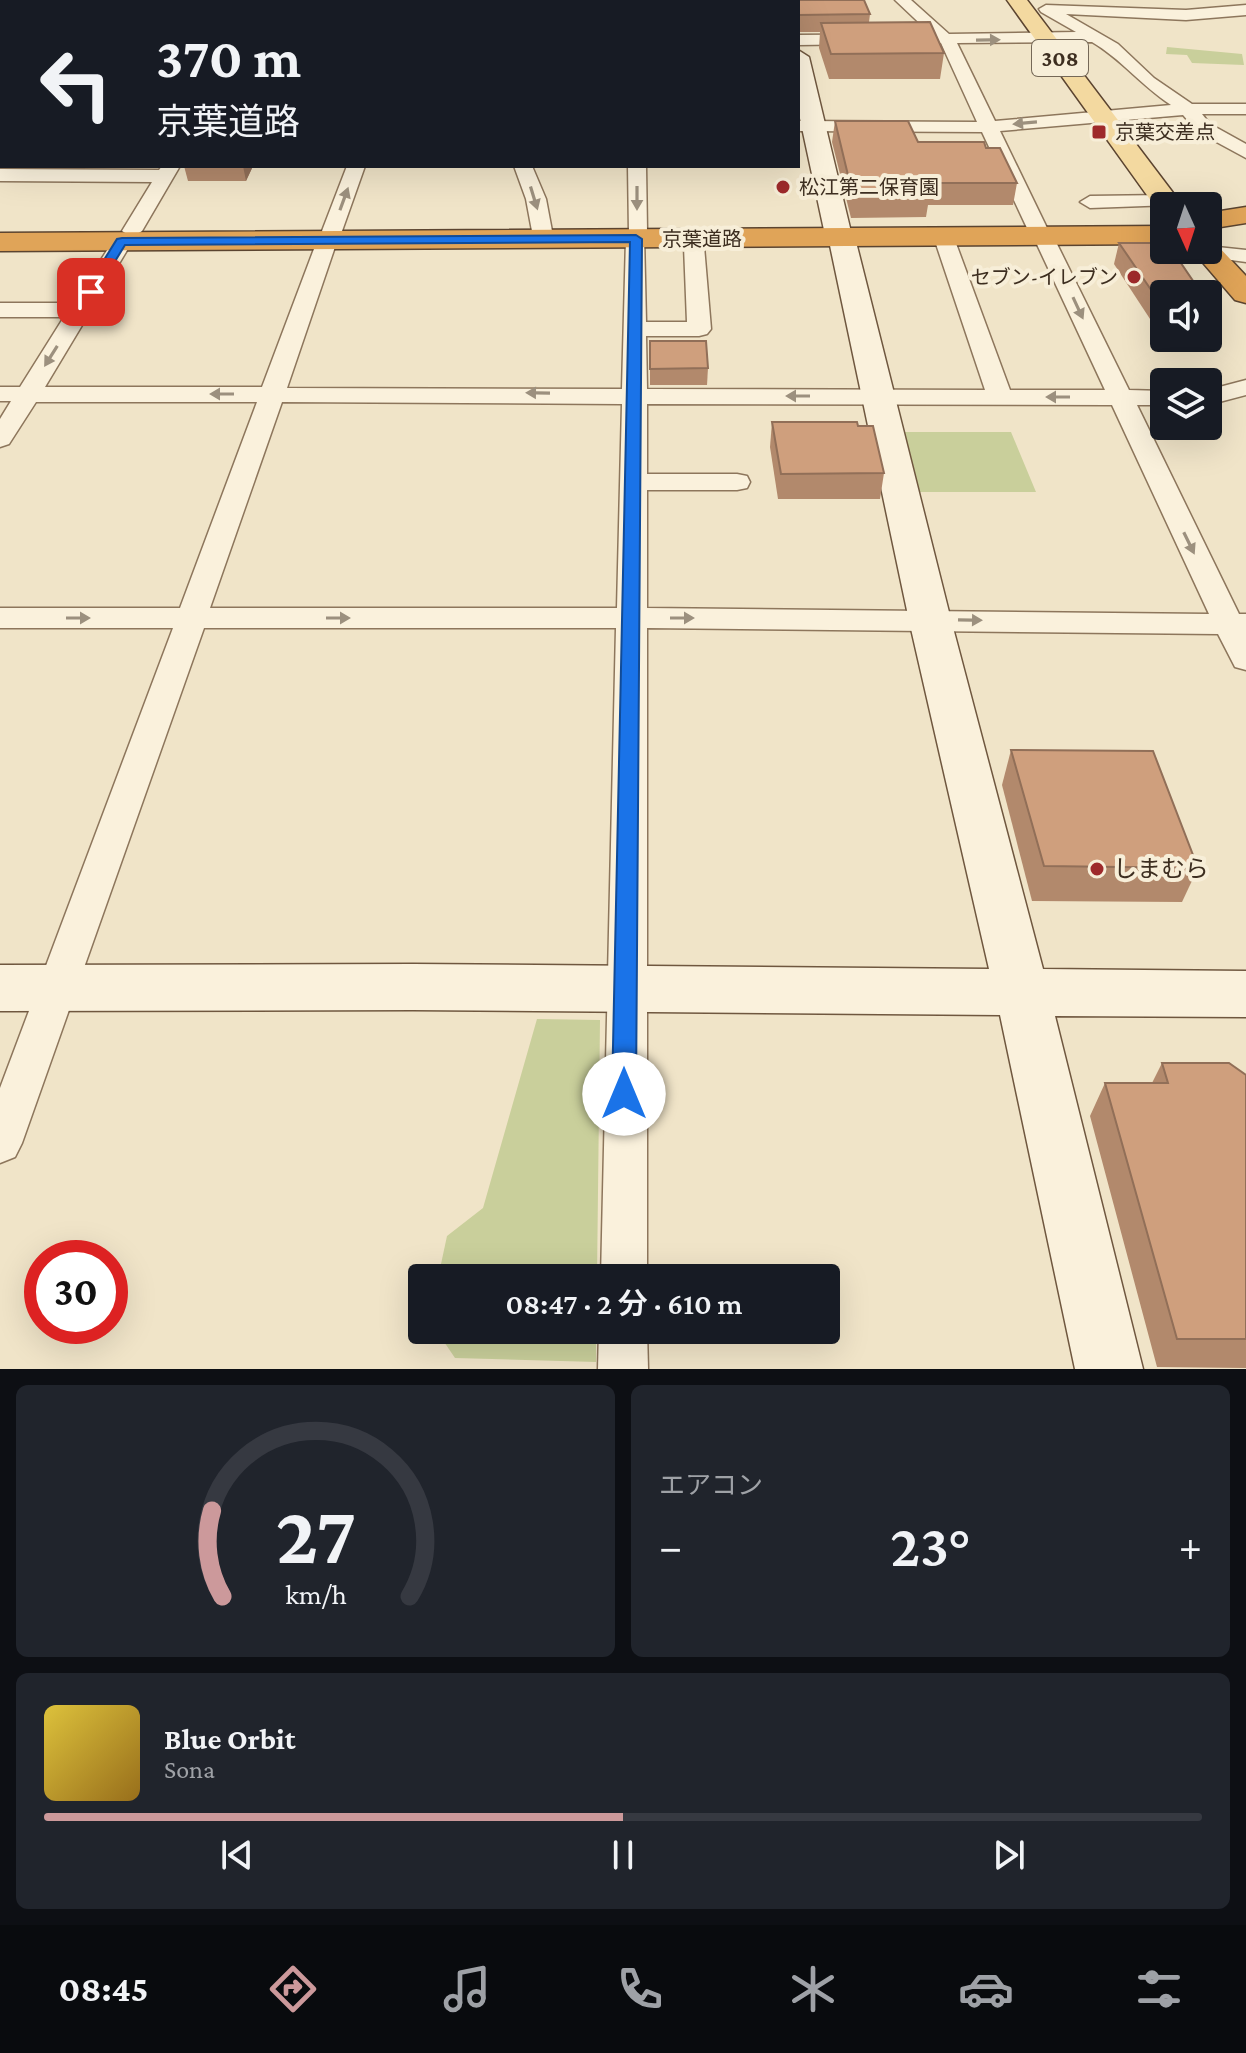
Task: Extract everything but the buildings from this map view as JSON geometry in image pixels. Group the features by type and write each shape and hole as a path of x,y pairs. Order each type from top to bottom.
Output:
{"highway":[{"name":"京葉道路","path":"840,234 944,238 1041,233 1150,214"},
{"path":"1222,219 1246,215"},
{"path":"1222,238 1246,227"},
{"name":"京葉道路","path":"0,231 127,236 1150,235"},
{"name":"京葉道路","path":"329,236 542,231 637,235"},
{"name":"京葉道路","path":"0,242 127,236"},
{"path":"1222,264 1246,294"}],"main road":[{"name":"308","path":"1029,6 1045,39 1103,116 1153,192"}],"street":[{"path":"902,0 948,41 1120,398 1237,624 1246,660"},
{"path":"1029,6 1186,15 1244,12"},
{"path":"1029,6 1112,47 1148,82 1188,109 1204,128 1246,152"},
{"path":"800,40 948,41 1095,37"},
{"path":"800,74 806,126 840,234 1109,1369"},
{"path":"806,126 989,127 1188,109 1246,109"},
{"path":"0,1143 355,168"},
{"path":"524,168 536,199 542,231"},
{"path":"624,1264 637,168"},
{"path":"0,175 168,171"},
{"path":"0,439 168,171"},
{"path":"1090,202 1150,209"},
{"path":"944,238 1000,397"},
{"path":"636,329 699,329 694,246"},
{"path":"1222,249 1246,256"},
{"path":"0,310 79,310"},
{"path":"1222,394 1246,387"},
{"path":"0,394 1150,398"},
{"path":"634,482 737,482"},
{"path":"0,618 631,618 1237,624"},
{"path":"0,988 413,987 1246,994"},
{"path":"623,1344 623,1369"}],"green space":[{"path":"1167,47 1242,54 1244,65 1192,63 1187,55 1166,54"},
{"path":"895,432 1011,432 1036,492 910,492"},
{"path":"537,1019 600,1020 597,1264 441,1264 447,1236 483,1208"},
{"path":"446,1344 596,1344 596,1362 455,1358"}],"place":[{"name":"京葉交差点","path":"1099,132"},
{"name":"松江第二保育園","path":"783,187"},
{"name":"セブン-イレブン","path":"1134,277"},
{"name":"しまむら","path":"1097,869"}],"route":[{"path":"91,292 122,242 636,239 624,1094"}]}
